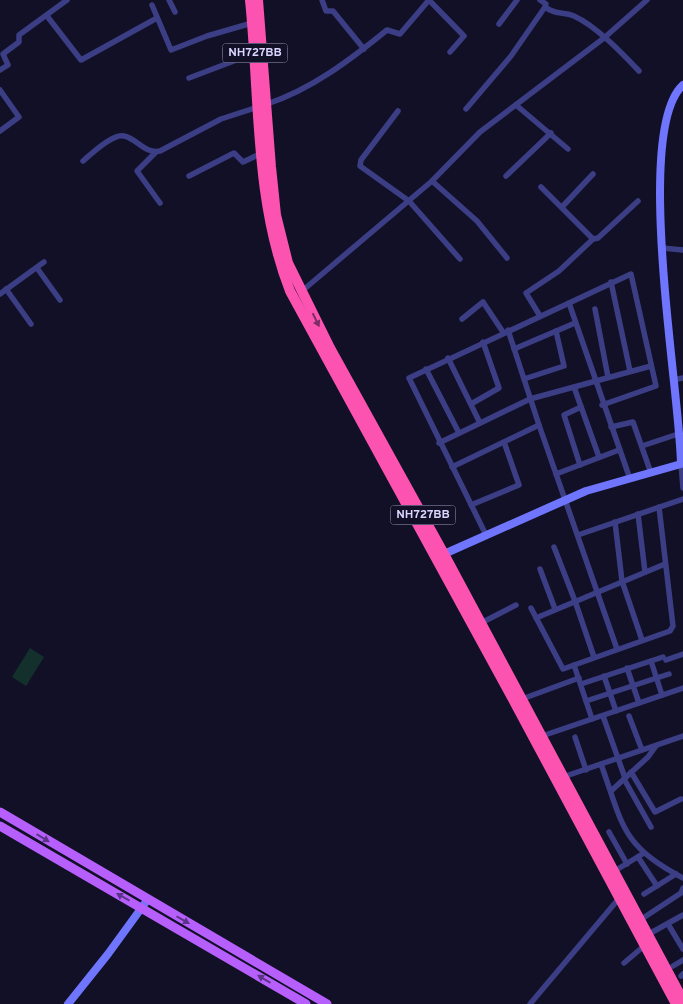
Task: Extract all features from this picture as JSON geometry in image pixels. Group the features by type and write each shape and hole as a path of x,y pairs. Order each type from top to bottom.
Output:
{"highway":[{"name":"NH727BB","path":"250,0 276,215 288,263 330,348 542,736 613,872 621,896 640,920 682,998"},
{"name":"NH727BB","path":"258,0 262,153 272,237 290,291 621,896 644,946 676,1004"}],"main road":[{"path":"0,812 327,1004"},
{"path":"0,826 306,1004"}],"street":[{"path":"0,70 8,64 3,54 19,42 19,35 67,0"},
{"path":"169,0 175,12"},
{"path":"322,0 326,12 332,11 364,49"},
{"path":"160,203 137,171 156,152 168,148 221,119 304,90 364,49 387,30 400,34 429,0 464,36 450,52"},
{"path":"499,24 517,0"},
{"path":"540,0 546,4 545,7 558,15 574,16 604,38 639,72"},
{"path":"302,291 432,181 480,132 604,38 643,1"},
{"path":"152,5 171,50 207,36 252,23"},
{"path":"466,109 511,56 545,7"},
{"path":"47,16 81,60 157,18"},
{"path":"188,78 255,53"},
{"path":"683,85 669,104 660,170 662,248 683,488"},
{"path":"0,90 19,116 0,131"},
{"path":"516,104 568,149"},
{"path":"398,111 359,163 360,166 409,201 460,259"},
{"path":"506,176 551,133"},
{"path":"83,161 103,144 120,136 126,137 142,148 156,152"},
{"path":"189,176 234,153 243,162 262,153"},
{"path":"562,207 593,174"},
{"path":"432,181 477,221 507,258"},
{"path":"541,187 593,238"},
{"path":"540,316 526,293 559,271 593,238 598,238 638,201"},
{"path":"662,248 683,250"},
{"path":"0,294 44,262"},
{"path":"37,268 60,300"},
{"path":"486,535 408,380 448,358 611,282 632,275 655,388 602,405"},
{"path":"611,282 630,371"},
{"path":"6,289 31,324"},
{"path":"462,319 482,302 506,331 514,348 539,426 618,649"},
{"path":"569,302 602,405 630,479"},
{"path":"595,308 608,377"},
{"path":"514,348 575,323"},
{"path":"524,379 564,366 556,331"},
{"path":"471,404 499,388 483,342"},
{"path":"448,358 480,423"},
{"path":"440,443 530,399 651,366"},
{"path":"426,369 459,433"},
{"path":"674,380 683,378"},
{"path":"574,387 599,457"},
{"path":"580,465 564,415 581,407"},
{"path":"611,427 632,421 650,473"},
{"path":"452,467 539,426"},
{"path":"642,446 678,434"},
{"path":"471,505 519,485 504,442"},
{"path":"556,474 619,450"},
{"path":"444,554 586,490 682,463"},
{"path":"578,535 683,499"},
{"path":"531,608 562,668 670,631 673,628 658,507"},
{"path":"638,514 645,572"},
{"path":"615,522 622,581 642,640"},
{"path":"554,547 576,601 594,657"},
{"path":"536,618 665,564"},
{"path":"540,569 555,609"},
{"path":"481,623 516,605"},
{"path":"522,699 651,661 683,654"},
{"path":"651,661 662,695"},
{"path":"574,665 592,719"},
{"path":"627,668 639,703"},
{"path":"586,701 669,674"},
{"path":"604,676 616,711"},
{"path":"542,736 683,688"},
{"path":"603,716 625,778 651,826"},
{"path":"629,716 642,750"},
{"path":"563,778 683,736"},
{"path":"575,737 586,770"},
{"path":"611,791 648,758 656,746"},
{"path":"601,764 622,826 636,847 683,878"},
{"path":"632,772 655,812 681,799"},
{"path":"609,832 627,864"},
{"path":"613,872 644,853"},
{"path":"638,857 657,886"},
{"path":"644,894 676,874"},
{"path":"640,920 681,893 683,888"},
{"path":"530,1004 621,896"},
{"path":"68,1004 148,899"},
{"path":"647,935 683,915"},
{"path":"668,924 682,946"},
{"path":"624,963 644,946"},
{"path":"673,966 683,960"}],"green space":[{"path":"30,648 44,657 26,686 12,677"}]}
